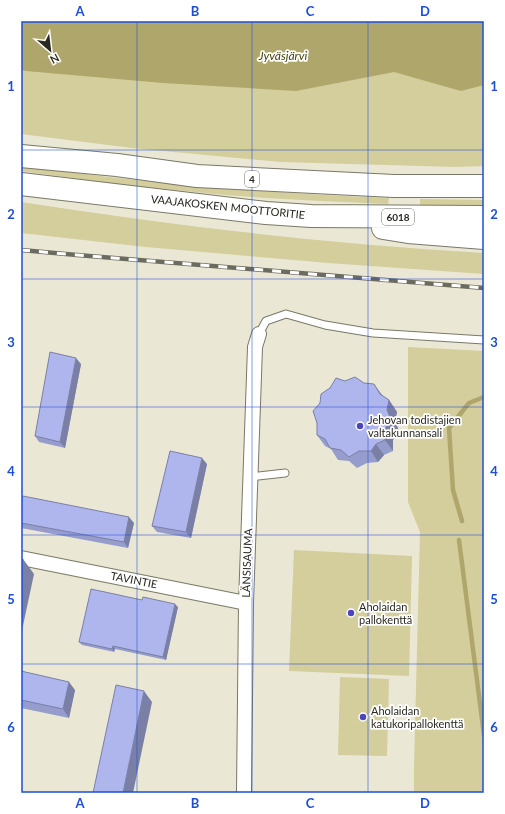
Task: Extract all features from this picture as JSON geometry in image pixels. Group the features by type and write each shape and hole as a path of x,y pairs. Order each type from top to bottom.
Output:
{"highway":[{"name":"4","path":"21,156 117,165 197,176 394,186 484,186"},
{"name":"VAAJAKOSKEN MOOTTORITIE","path":"21,184 220,209 311,216 484,217"},
{"path":"311,216 408,232 484,238"}],"street":[{"name":"LÄNSISAUMA","path":"244,793 246,603 250,477 255,347 259,334"},
{"name":"TAVINTIE","path":"21,558 246,603"}],"lane":[{"path":"259,334 266,321 286,314 325,325 373,333 484,340"},
{"path":"250,477 284,473"}],"shaded area":[{"path":"21,21 484,73 484,166 456,167 281,162 132,148 21,134"},
{"path":"21,165 67,172 205,187 389,198 388,204 292,200 219,194 130,185 21,171"},
{"path":"420,199 484,200 484,206 420,205"},
{"path":"21,202 136,219 252,233 368,245 484,253 484,274 328,263 146,247 21,233"},
{"path":"408,347 484,351 484,793 414,793 420,532 408,502"},
{"name":"Aholaidan pallokenttä","path":"294,550 412,556 409,676 289,671"},
{"name":"Aholaidan katukoripallokenttä","path":"340,677 389,679 387,756 338,755"}],"water":[{"name":"Jyväsjärvi","path":"21,21 484,21 484,85 461,91 394,72 296,91 163,83 26,71 21,70"}],"building":[{"path":"50,352 76,358 60,442 35,436"},
{"name":"Jehovan todistajien valtakunnansali","path":"355,377 364,383 374,384 380,394 389,400 387,410 391,419 385,429 385,440 376,444 371,451 359,451 349,457 341,450 330,448 325,439 317,435 317,423 313,411 320,403 321,394 330,388 336,378 345,381"},
{"path":"170,451 202,458 186,532 152,526"},
{"path":"23,496 129,517 124,542 21,523 21,504"},
{"path":"21,559 23,559 21,570"},
{"path":"91,589 142,600 143,597 175,604 163,657 113,646 112,649 79,642"},
{"path":"21,671 69,682 63,709 21,700"},
{"path":"116,685 144,691 123,793 93,793"}],"waterway":[{"path":"462,521 453,490 449,428 469,403 484,397"},
{"path":"459,540 484,735"}],"railway":[{"path":"21,250 484,288"}],"place":[{"name":"Jehovan todistajien valtakunnansali","path":"360,426"},
{"name":"Aholaidan pallokenttä","path":"351,613"},
{"name":"Aholaidan katukoripallokenttä","path":"363,717"}]}
